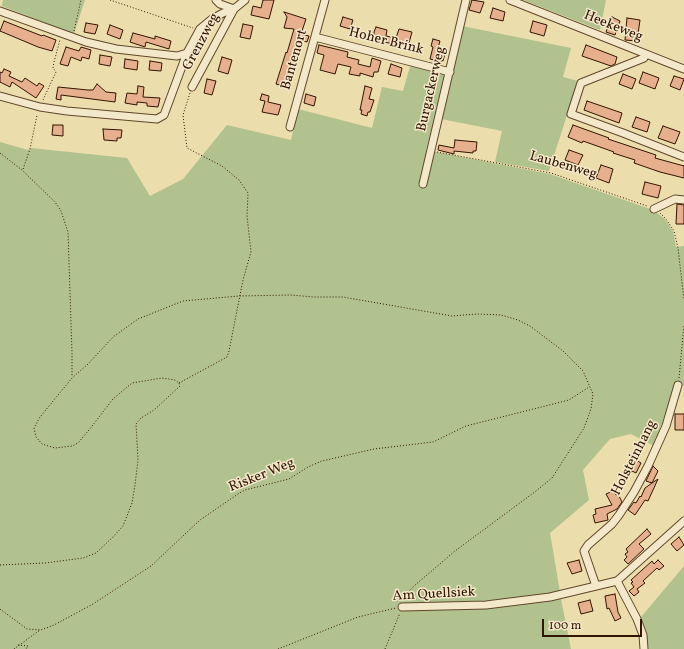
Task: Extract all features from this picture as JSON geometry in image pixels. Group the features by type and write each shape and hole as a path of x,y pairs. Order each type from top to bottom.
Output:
{"street":[{"path":"216,0 220,4 234,9"},
{"name":"Grenzweg","path":"0,96 40,107 67,111 157,119 164,115 187,53 200,29 223,13 234,9 245,0"},
{"name":"Bantenort","path":"290,127 325,0"},
{"name":"Burgackerweg","path":"423,184 466,0"},
{"name":"Heekeweg","path":"510,0 684,69"},
{"name":"Grenzweg","path":"192,87 234,9"},
{"path":"0,11 86,42 116,49 177,56 187,53"},
{"name":"Hoher Brink","path":"315,37 450,72"},
{"path":"645,54 644,58 581,82 571,114 684,158"},
{"path":"654,209 675,199 684,200"},
{"name":"Holsteinhang","path":"596,586 584,551 588,545 619,516 634,492 648,466 666,426 678,385"},
{"path":"644,649 643,635 637,619 617,581 684,521"},
{"name":"Am Quellsiek","path":"402,607 486,605 550,597 617,581"}],"path":[{"path":"75,26 81,0"},
{"path":"110,0 192,28 200,29"},
{"path":"22,170 30,149 40,107 56,72 53,68 59,44"},
{"path":"179,382 226,357 229,351 239,296 251,252 247,216 248,193 239,180 222,166 187,148 183,115 192,87"},
{"name":"Laubenweg","path":"431,151 551,173 654,209"},
{"path":"0,153 22,170 58,206 68,232 72,378"},
{"path":"654,209 666,219 674,231 678,248 684,300"},
{"path":"179,382 162,378 132,383 112,399 78,442 67,448 55,448 42,444 36,437 34,428 36,422 72,378 88,364 112,337 138,319 183,300 239,296 343,297 452,316 477,314 501,315 518,320 530,326 564,351 583,371 593,394 591,409 584,428 552,478 455,551 408,592 385,649"},
{"path":"678,385 684,325"},
{"path":"0,565 51,563 83,558 96,553 113,537 126,519 133,496 138,460 136,424 141,418 154,410 180,386 179,382"},
{"name":"Risker Weg","path":"14,649 41,630 54,625 93,604 151,566 200,520 242,492 289,479 308,467 322,461 374,449 432,442 466,426 569,400 590,387"},
{"name":"Am Quellsiek","path":"278,649 358,617 402,607"},
{"path":"0,609 27,629 41,630"},
{"path":"18,645 28,646 26,649"}],"green space":[{"path":"3,0 85,0 74,34 2,6"},
{"path":"523,0 606,0 600,30"},
{"path":"462,26 571,48 563,77 578,81 549,171 495,162 502,131 441,119"},
{"path":"411,63 447,73 426,150 550,174 653,210 665,219 673,231 676,247 684,246 684,386 676,384 654,446 631,434 610,439 583,470 589,500 550,533 560,592 486,601 412,603 413,610 561,599 571,649 0,649 0,142 28,150 31,148 127,158 150,196 183,179 227,125 291,140 298,109 372,128 382,87 403,91"},
{"path":"684,566 684,649 646,649 641,617"}],"building":[{"path":"263,0 274,0 269,19 251,15 253,6 261,8"},
{"path":"472,0 484,2 480,13 469,10"},
{"path":"493,8 505,12 503,21 490,18"},
{"path":"284,12 306,19 301,34 309,36 307,42 302,41 300,50 298,49 286,87 276,84 294,29 284,28 287,17"},
{"path":"343,17 353,20 350,29 340,26"},
{"path":"612,17 620,21 615,35 606,32"},
{"path":"627,18 640,20 637,41 625,40"},
{"path":"4,21 56,40 52,51 38,47 0,31"},
{"path":"533,21 547,25 544,36 530,32"},
{"path":"86,23 98,25 95,34 84,32"},
{"path":"243,24 253,26 250,39 240,37"},
{"path":"110,25 123,30 120,39 107,34"},
{"path":"376,27 387,30 386,36 396,38 399,29 412,32 409,43 401,43 400,48 378,40 374,38"},
{"path":"133,33 155,39 155,36 171,41 169,49 146,42 145,47 130,42"},
{"path":"433,39 440,41 438,48 446,50 443,61 441,60 441,62 430,59"},
{"path":"319,45 348,52 347,57 359,60 358,64 370,67 372,58 381,61 378,72 374,72 373,77 360,73 360,76 349,74 351,67 338,64 335,74 320,70 324,55 317,53"},
{"path":"586,45 617,57 615,64 611,66 582,56"},
{"path":"66,47 79,51 81,47 91,50 89,59 82,57 81,61 71,57 68,66 60,64"},
{"path":"100,55 112,57 110,66 99,64"},
{"path":"222,57 232,60 228,74 218,71"},
{"path":"125,59 138,61 137,70 124,68"},
{"path":"150,61 162,63 161,71 149,70"},
{"path":"391,64 402,68 400,77 388,74"},
{"path":"4,69 11,72 9,76 22,82 25,78 37,86 39,83 44,86 36,98 12,82 10,87 0,82 0,72 2,73"},
{"path":"643,72 659,78 655,89 639,83"},
{"path":"623,74 636,79 632,89 619,84"},
{"path":"674,76 684,79 680,90 670,86"},
{"path":"207,79 216,81 212,95 204,93"},
{"path":"97,84 106,92 116,93 115,102 61,95 61,100 56,99 58,87 93,90"},
{"path":"138,86 144,87 143,97 160,98 158,107 147,106 147,103 137,102 137,105 125,103 127,93 137,94"},
{"path":"365,86 372,88 369,99 374,100 367,116 361,114 362,110 360,110"},
{"path":"262,94 269,96 268,102 281,105 278,115 262,112 265,101 260,100"},
{"path":"306,94 316,97 314,106 304,103"},
{"path":"587,101 622,113 619,123 584,110"},
{"path":"636,117 650,122 647,132 632,127"},
{"path":"53,125 63,125 63,136 52,135"},
{"path":"573,125 609,138 608,139 656,155 655,158 684,166 684,178 634,163 635,160 568,137"},
{"path":"663,126 680,132 675,144 658,138"},
{"path":"103,129 122,130 121,138 117,138 117,141 104,140"},
{"path":"455,140 477,142 476,151 473,151 473,153 454,151 454,154 438,150 439,145 454,148"},
{"path":"569,150 583,155 578,165 565,160"},
{"path":"601,165 613,169 609,183 596,178"},
{"path":"645,182 661,186 658,198 642,194"},
{"path":"677,204 684,205 684,224 676,224"},
{"path":"675,414 684,414 684,430 675,430"},
{"path":"633,458 641,463 636,473 632,471 629,476 623,473"},
{"path":"653,466 658,471 652,483 646,481"},
{"path":"658,479 648,501 645,500 635,515 628,510 634,502 636,503 640,496 641,497 645,488"},
{"path":"613,491 616,495 618,494 622,502 617,509 607,514 608,520 595,523 593,515 596,514 595,509 612,505 606,494"},
{"path":"647,529 651,534 639,544 644,549 628,564 624,560 627,557 625,554 628,552 626,549"},
{"path":"679,537 684,545 677,551 671,544"},
{"path":"579,560 582,571 572,574 567,563"},
{"path":"658,560 664,566 659,570 657,568 643,581 645,583 637,589 639,592 634,596 629,591 634,587 631,580 652,561 654,564"},
{"path":"615,594 618,612 621,618 615,621 609,608 607,609 605,596"},
{"path":"590,600 593,611 581,614 578,603"}]}
